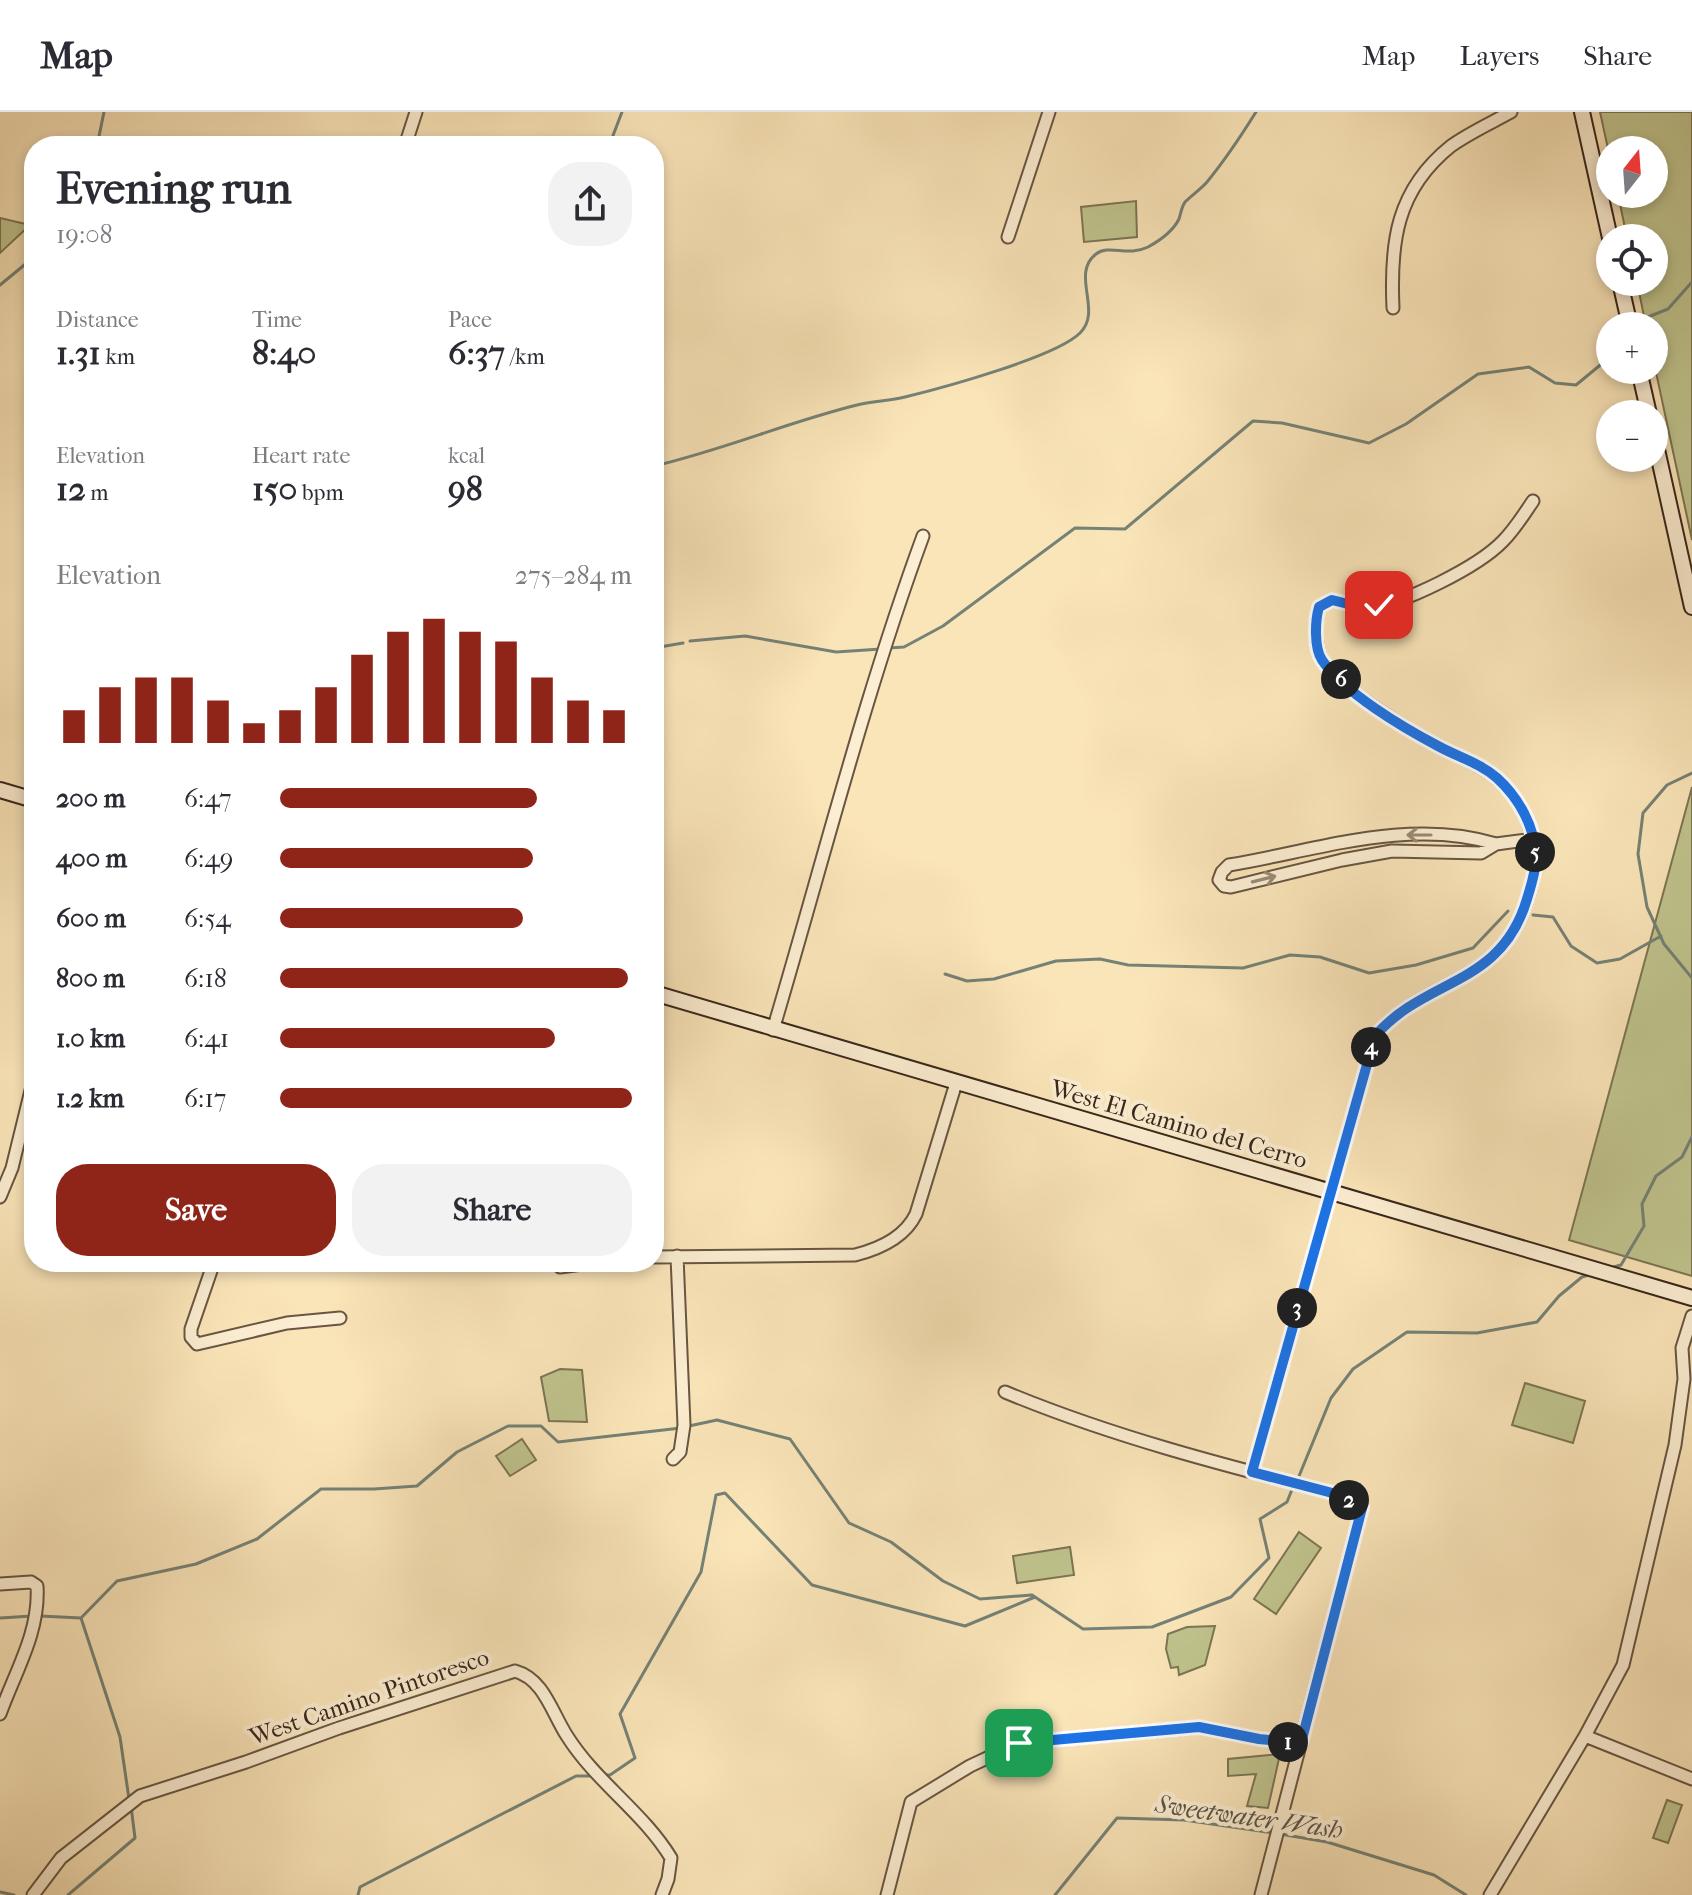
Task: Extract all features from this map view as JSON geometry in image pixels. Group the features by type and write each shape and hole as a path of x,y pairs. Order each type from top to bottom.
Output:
{"street":[{"path":"408,136 416,112"},
{"path":"1008,237 1049,112"},
{"path":"1393,308 1391,267 1394,244 1400,216 1411,194 1429,169 1452,146 1511,112"},
{"path":"1582,112 1607,224"},
{"path":"1662,472 1692,607"},
{"path":"1252,1472 1375,1036 1404,1010 1449,986 1500,952 1518,924 1536,857 1525,812 1496,777 1379,711 1321,659 1318,648 1319,607 1325,596 1367,607 1394,603 1438,582 1502,542 1533,501"},
{"path":"773,1030 881,654 923,536"},
{"path":"0,790 24,797"},
{"path":"1496,844 1476,838 1387,836 1229,865 1219,880 1224,886 1231,887 1392,851 1470,854 1481,853 1496,844 1533,839"},
{"name":"West El Camino del Cerro","path":"664,996 1692,1298"},
{"path":"664,1257 855,1255 869,1252 889,1241 910,1227 916,1214 956,1083"},
{"path":"0,1197 12,1168 24,1119"},
{"path":"673,1459 680,1452 684,1425 677,1256"},
{"path":"211,1272 191,1329 191,1337 197,1344 287,1323 340,1318"},
{"path":"1490,1895 1585,1736 1623,1665 1675,1445 1684,1379 1682,1348 1692,1316"},
{"path":"1005,1392 1120,1434 1340,1495 1362,1508 1261,1895"},
{"path":"0,1584 31,1582 37,1586 39,1606 35,1627 0,1714"},
{"name":"West Camino Pintoresco","path":"33,1895 61,1858 140,1796 515,1671 525,1674 542,1690 589,1768 657,1835 671,1858 662,1895"},
{"path":"887,1895 911,1802 970,1766 1019,1743 1199,1727 1259,1739 1301,1743"},
{"path":"1585,1736 1692,1779"}],"green space":[{"path":"1600,112 1692,112 1692,540 1668,428 1668,400 1662,400 1659,384 1668,384 1668,312 1643,312 1640,296 1668,296 1668,224 1624,224 1621,208 1668,208 1668,136 1605,136"},
{"path":"1136,201 1137,237 1084,242 1081,207"},
{"path":"0,218 24,224 24,231 0,253"},
{"path":"1692,787 1692,1276 1569,1240"},
{"path":"560,1369 582,1370 587,1422 549,1421 541,1377"},
{"path":"1525,1383 1585,1401 1573,1443 1512,1425"},
{"path":"522,1439 536,1460 510,1476 496,1456"},
{"path":"1299,1532 1321,1548 1276,1614 1254,1599"},
{"path":"1070,1547 1074,1575 1017,1583 1013,1556"},
{"path":"1215,1626 1205,1665 1179,1675 1178,1667 1171,1668 1166,1649 1168,1634 1187,1627"},
{"path":"1280,1754 1268,1808 1247,1806 1256,1774 1228,1776 1228,1759"},
{"path":"1667,1800 1682,1805 1668,1843 1653,1838"}],"waterway":[{"path":"99,136 104,112"},
{"path":"613,136 622,112"},
{"path":"664,463 831,412 905,397 970,379 1048,352 1067,342 1080,333 1089,314 1086,282 1089,262 1101,251 1141,250 1173,228 1185,202 1214,174 1256,112"},
{"path":"0,285 24,265"},
{"path":"1660,312 1668,309 1692,282"},
{"path":"889,648 904,647 943,626 1075,528 1125,529 1253,421 1282,423 1369,443 1406,424 1478,374 1529,367 1555,383 1576,385 1596,369"},
{"path":"690,641 745,636 836,652 881,649"},
{"path":"664,646 683,643"},
{"path":"1692,773 1667,785 1643,813 1638,854 1647,907 1664,944 1692,978"},
{"path":"945,974 967,981 994,979 1056,961 1100,959 1128,965 1243,968 1290,955 1320,957 1369,973 1416,965 1473,948 1508,911"},
{"path":"1533,915 1553,917 1571,946 1597,963 1620,959 1661,936"},
{"path":"1610,1268 1621,1265 1644,1226 1642,1204 1656,1176 1682,1157 1692,1137"},
{"path":"1297,1481 1331,1398 1353,1369 1407,1332 1477,1333 1537,1322 1559,1296 1582,1277 1592,1274"},
{"path":"689,1426 717,1420 790,1439 849,1523 891,1542 943,1581 980,1599 1032,1595 1083,1629 1152,1627 1231,1597 1269,1558 1260,1519 1287,1502 1293,1487"},
{"path":"40,1616 81,1618 117,1581 196,1564 257,1539 321,1489 417,1486 457,1452 508,1426 541,1426 558,1442 681,1428"},
{"path":"605,1775 610,1775 635,1758 620,1714 701,1572 716,1495 725,1493 812,1585 965,1626 1035,1597"},
{"path":"0,1618 32,1616"},
{"path":"81,1618 120,1737 129,1799"},
{"path":"358,1895 360,1887 576,1776 593,1776"},
{"path":"68,1895 135,1838 131,1806"},
{"name":"Sweetwater Wash","path":"1055,1895 1117,1818 1184,1820 1273,1833"},
{"name":"Sweetwater Wash","path":"1280,1834 1327,1842 1434,1875 1466,1895"},
{"path":"0,1892 14,1895"}],"route":[{"path":"1019,1743 1199,1727 1259,1739 1301,1743 1362,1508 1340,1495 1252,1472 1375,1036 1404,1010 1449,986 1500,952 1518,924 1533,879 1536,857 1525,812 1496,777 1379,711 1321,659 1317,625 1319,607 1332,600 1356,606 1379,605"}]}
